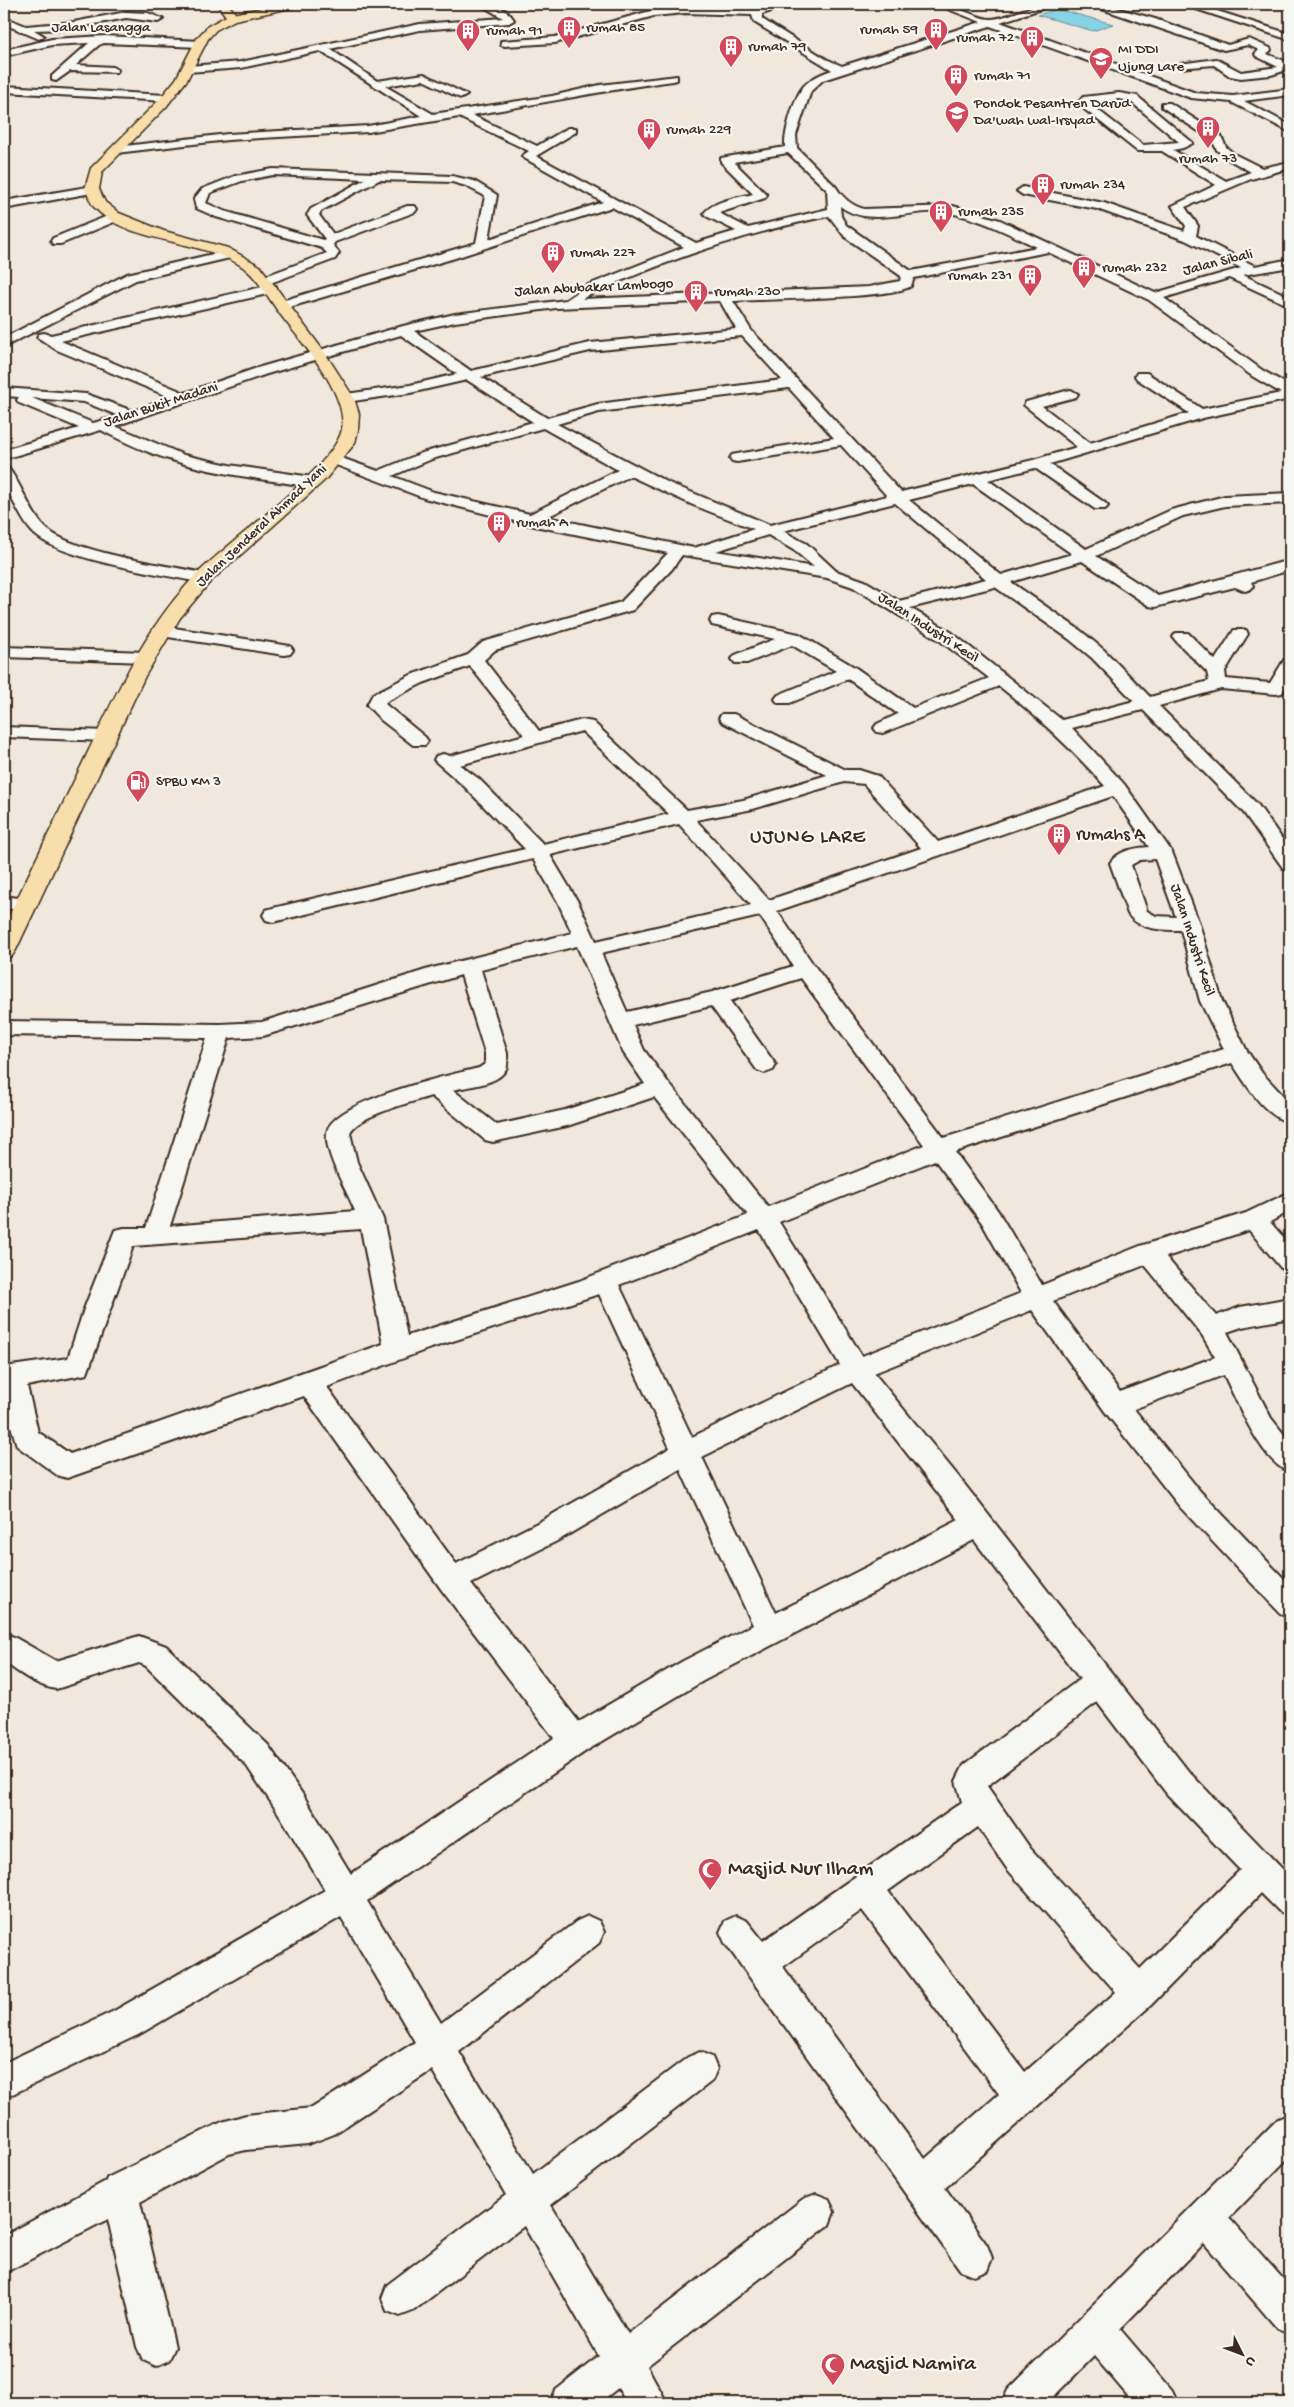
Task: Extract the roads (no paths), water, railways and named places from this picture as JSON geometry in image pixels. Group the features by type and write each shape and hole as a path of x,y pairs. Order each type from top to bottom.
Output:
{"highway":[{"path":"93,190 93,178 96,171 166,98 188,68 200,44 212,28 233,10 295,4"},
{"name":"Jalan Jenderal Ahmad Yani","path":"4,950 106,736 146,656 161,631 172,615 204,578 312,482 346,443 350,430 351,414 346,398 283,305 250,265 230,254 149,230 115,217 98,204 93,190"}],"street":[{"path":"188,68 234,66 323,49 414,28 509,20 506,15 484,4"},
{"path":"686,10 704,4"},
{"path":"505,43 555,40 639,16 686,10 757,12 784,4"},
{"path":"905,8 921,4"},
{"path":"940,4 1182,92 1201,97 1233,99 1290,92"},
{"path":"1048,4 815,80 806,90 790,135 791,149 832,190 835,196 852,209 863,213 940,209 961,211 996,223 1154,297 1256,373 1290,394"},
{"path":"1092,4 1176,29 1228,48 1249,42 1270,48 1260,54 1289,66"},
{"path":"1186,4 1290,37"},
{"path":"1213,12 1231,6"},
{"path":"757,12 759,22 822,62 841,70"},
{"path":"26,30 32,27 74,25 119,15 144,15 158,18 98,41 56,78"},
{"path":"1176,29 1224,15"},
{"path":"4,20 49,42"},
{"name":"Jalan Lasangga","path":"4,53 49,42 98,41 200,44"},
{"path":"1290,44 1283,45 1290,48"},
{"path":"323,49 431,118"},
{"path":"1183,66 1216,62 1234,74 1241,75 1271,72 1289,66"},
{"path":"67,68 113,70"},
{"path":"375,84 424,77 462,95"},
{"path":"116,150 228,138 368,129 552,99 600,88 673,78"},
{"path":"4,89 166,98"},
{"path":"1144,106 1187,142 1179,146 1141,149 1082,103 1087,99 1125,96 1133,98 1144,106 1166,105 1189,102 1201,97"},
{"path":"1233,99 1290,129"},
{"path":"1166,105 1217,138 1221,148 1230,156 1260,172"},
{"path":"460,113 537,150"},
{"path":"572,130 528,156 693,247"},
{"path":"745,231 710,213 718,206 761,194 725,160 791,149"},
{"path":"1167,151 1223,184"},
{"path":"1189,237 1192,226 1178,206 1223,184 1290,165"},
{"path":"411,209 328,242 220,214 200,205 200,199 206,191 240,178 272,172 452,179 470,183 491,195 482,244"},
{"path":"49,340 268,285 331,256 333,252 314,215 317,209 374,179 377,175"},
{"path":"4,205 93,190"},
{"path":"1022,191 1100,206 1189,237 1254,270"},
{"path":"835,196 833,212 835,218 844,229 908,275 1050,248"},
{"path":"283,305 612,203"},
{"path":"572,304 573,299 588,290 693,247 745,231 833,212"},
{"path":"57,241 115,217"},
{"path":"4,343 132,277 230,254"},
{"name":"Jalan Sibali","path":"1154,297 1230,274 1290,263"},
{"path":"1267,268 1290,276"},
{"path":"1230,274 1290,302"},
{"name":"Jalan Abubakar Lambogo","path":"319,356 403,330 484,313 572,304 889,289 906,283 908,275"},
{"path":"725,298 745,332 898,498 998,581 1084,641 1121,676 1251,809 1290,864"},
{"path":"32,330 49,340 185,398"},
{"path":"403,330 469,376 544,423 630,470 698,502 772,529 816,560 830,574"},
{"path":"346,398 410,389 590,347 745,332"},
{"name":"Jalan Bukit Madani","path":"4,455 132,416 262,371 319,356"},
{"path":"1142,376 1200,414"},
{"path":"379,476 427,456 608,406 706,396 793,383"},
{"path":"5,393 86,398 132,416"},
{"path":"5,393 177,457 233,470 312,482"},
{"path":"1071,394 1031,405 1088,448"},
{"path":"419,741 387,716 376,704 378,698 417,679 474,658 489,646 627,606 666,566 686,551 1038,463 1200,414 1290,394"},
{"path":"737,458 846,440"},
{"name":"Jalan Industri Kecil","path":"333,459 444,500 530,520 686,551 830,574 859,584 945,636 1002,679 1059,726 1117,788 1162,852 1189,924 1211,1002 1237,1053 1254,1079 1274,1102 1290,1115"},
{"path":"1038,463 1100,506"},
{"path":"530,520 594,486 630,470"},
{"path":"4,472 21,498 26,513 41,533 53,542 84,551 204,578"},
{"path":"975,478 1084,555 1155,602 1242,583 1290,565"},
{"path":"898,606 998,581 1084,555 1128,537 1177,513 1225,501 1290,498"},
{"path":"718,621 793,638 850,672 911,715"},
{"path":"161,631 284,650"},
{"path":"1059,726 1210,687 1240,634"},
{"path":"1182,637 1217,677 1283,691 1290,664"},
{"path":"741,659 793,638"},
{"path":"4,652 146,656"},
{"path":"474,658 535,738"},
{"path":"784,699 850,672"},
{"path":"883,728 1002,679"},
{"path":"728,718 843,776"},
{"path":"1290,1604 1190,1498 1115,1405 1037,1298 990,1217 806,969 765,908 683,817 587,726 445,762 472,783 539,852 568,902 634,1052 659,1087 764,1218 856,1369 1178,1783 1290,1900"},
{"path":"4,732 106,736"},
{"path":"273,915 683,817 746,804 843,776 859,776 870,780 933,849"},
{"path":"4,1028 220,1031 270,1027 366,996 469,966 765,908 933,849 1117,788"},
{"path":"1162,852 1136,854 1120,863 1138,914 1143,919 1154,922 1189,924"},
{"path":"4,902 26,905"},
{"path":"397,1350 371,1219 340,1147 338,1131 342,1125 354,1116 434,1087 486,1074 496,1067 496,1053 469,966"},
{"path":"620,1021 716,998 806,969"},
{"path":"716,998 765,1065"},
{"path":"155,1237 220,1031"},
{"path":"371,1219 155,1237 124,1237 117,1261 97,1308 78,1366 9,1378 26,1438 67,1468 310,1383 397,1350 605,1281 940,1148 1237,1053"},
{"path":"434,1087 493,1134 567,1118 659,1087"},
{"path":"451,1580 548,1531 687,1452 856,1369 1149,1253 1254,1219 1290,1201"},
{"path":"1254,1219 1290,1260"},
{"path":"1149,1253 1211,1328 1231,1362 1262,1426 1290,1462"},
{"path":"605,1281 770,1631"},
{"path":"1211,1328 1240,1316 1290,1308"},
{"path":"1115,1405 1231,1362"},
{"path":"310,1383 451,1580 575,1741"},
{"path":"4,2081 126,2023 346,1896 575,1741 676,1680 978,1524"},
{"path":"4,1646 48,1674 56,1675 139,1649 156,1656 257,1755 292,1806 528,2198 648,2403"},
{"path":"1100,1682 975,1775 971,1781 972,1790 1019,1859 1139,1993"},
{"path":"760,1963 982,1806"},
{"path":"922,2185 1021,2095 1139,1993 1262,1871"},
{"path":"865,1888 1021,2095"},
{"path":"4,2255 120,2191 235,2133 309,2128 320,2123 437,2047 588,1932"},
{"path":"736,1932 974,2258"},
{"path":"400,2298 700,2068"},
{"path":"1021,2403 1290,2131"},
{"path":"120,2191 156,2347"},
{"path":"569,2403 816,2212"},
{"path":"1205,2217 1290,2314"},
{"path":"1096,2328 1159,2403"}],"water":[{"path":"1057,9 1113,24 1093,31 1038,15"}],"place":[{"name":"rumah 85","path":"569,49"},
{"name":"rumah 59","path":"936,51"},
{"name":"rumah 91","path":"468,52"},
{"name":"rumah 72","path":"1032,59"},
{"name":"rumah 79","path":"731,68"},
{"name":"MI DDI Ujung Lare","path":"1101,80"},
{"name":"rumah 71","path":"956,97"},
{"name":"Pondok Pesantren Darud Da'wah wal-Irsyad","path":"957,134"},
{"name":"rumah 73","path":"1208,149"},
{"name":"rumah 229","path":"649,151"},
{"name":"rumah 234","path":"1043,206"},
{"name":"rumah 235","path":"941,233"},
{"name":"rumah 227","path":"553,274"},
{"name":"rumah 232","path":"1084,289"},
{"name":"rumah 231","path":"1030,297"},
{"name":"rumah 230","path":"696,313"},
{"name":"rumah A","path":"499,544"},
{"name":"SPBU KM 3","path":"138,803"},
{"name":"rumahs A","path":"1059,856"},
{"name":"Masjid Nur Ilham","path":"710,1891"},
{"name":"Masjid Namira","path":"833,2386"}],"district":[{"name":"UJUNG LARE","path":"808,838"}]}
